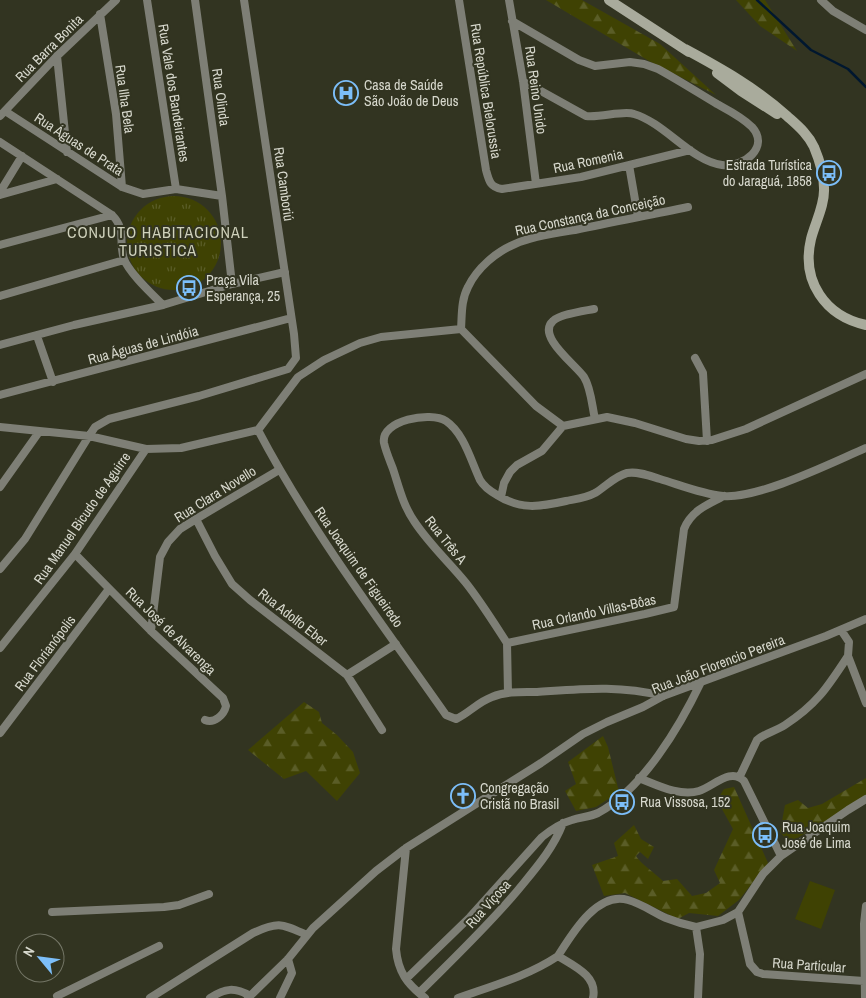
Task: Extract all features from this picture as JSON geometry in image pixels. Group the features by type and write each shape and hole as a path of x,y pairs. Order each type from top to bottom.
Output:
{"main road":[{"path":"609,0 685,50 740,91 807,134 818,158 824,189 811,240 809,259 813,280 821,297 828,306 846,318 866,325"}],"street":[{"name":"Rua Barra Bonita","path":"2,113 57,56 116,0"},
{"name":"Rua Vale dos Bandeirantes","path":"148,0 176,189"},
{"name":"Rua Olinda","path":"195,0 232,284"},
{"name":"Rua Camboriú","path":"89,436 95,427 109,419 199,396 288,369 296,358 292,318 244,0"},
{"name":"Rua República Bielorussia","path":"459,0 486,170 491,185"},
{"name":"Rua Reino Unido","path":"509,0 523,81 536,184"},
{"path":"821,0 833,11 866,30"},
{"name":"Rua Ilha Bela","path":"100,14 116,114 122,187"},
{"path":"512,21 579,60 595,66 630,62 658,68 747,123 758,137 759,142 751,156 742,163 721,165 690,150 655,125 633,113 625,112 594,117 586,116 523,81"},
{"path":"57,56 67,152"},
{"name":"Rua Águas de Prata","path":"2,113 122,187 143,194 176,189"},
{"path":"0,142 112,215 120,225 124,260 163,305"},
{"name":"Rua Romenia","path":"491,185 502,189 536,184 581,176 690,150"},
{"path":"0,194 22,156"},
{"path":"629,165 638,217"},
{"path":"0,194 57,179"},
{"path":"176,189 222,196"},
{"name":"Rua Constança da Conceição","path":"461,328 463,299 467,288 486,263 516,243 688,207"},
{"path":"0,245 112,215"},
{"path":"0,296 124,260"},
{"path":"0,345 163,305 232,284 285,272"},
{"path":"594,309 553,320 548,329 557,348 585,379 595,419"},
{"name":"Rua Águas de Lindóia","path":"0,395 292,318"},
{"path":"258,430 298,377 324,360 360,342 381,337 461,328 536,406 563,426"},
{"path":"37,336 53,382"},
{"path":"695,358 704,373 708,441"},
{"path":"866,374 746,429 708,441 686,439 618,418 607,417 563,426 542,451 517,465 510,472 504,483 501,497 519,506 528,507 584,498 626,473 634,473 724,496 752,493 793,479 866,448"},
{"name":"Rua Três A","path":"501,497 484,486 454,428 440,418 430,416 414,418 392,426 385,433 384,443 400,494 415,523 466,583 507,643"},
{"name":"Rua Manuel Bicudo de Aguirre","path":"0,427 89,436 146,449 181,448 258,430"},
{"name":"Rua Joaquim de Figueiredo","path":"258,430 278,470 323,539 446,715 451,718 462,716 482,701 492,696 508,693"},
{"path":"0,487 39,432"},
{"path":"0,569 25,539 89,436"},
{"name":"Rua Manuel Bicudo de Aguirre","path":"0,648 75,554 146,449"},
{"name":"Rua Clara Novello","path":"152,631 160,557 168,542 180,529 278,470"},
{"name":"Rua Orlando Villas-Bôas","path":"507,643 674,607 684,529 687,522 701,508 724,496"},
{"name":"Rua Adolfo Eber","path":"196,519 232,584 348,676 382,730"},
{"name":"Rua José de Alvarenga","path":"75,554 222,698 226,706 224,712 215,720 208,722 205,720"},
{"name":"Rua Florianópolis","path":"0,733 109,588"},
{"name":"Rua João Florencio Pereira","path":"249,997 288,959 313,928 369,877 406,848 541,763 583,734 663,696 866,619"},
{"path":"841,630 849,642 848,656 866,703"},
{"path":"507,643 508,693 604,687 638,690 663,696"},
{"path":"348,676 396,644"},
{"path":"740,776 758,740 784,726 812,706 823,694 848,656"},
{"name":"Rua Viçosa","path":"406,979 470,917 534,846 553,828 563,823 587,818 598,813 623,794 639,778 671,738 701,682"},
{"path":"639,778 672,790 689,793 708,788 727,777 740,776 781,856"},
{"path":"458,998 515,978 538,968 558,956 573,932 586,918 608,900 615,898 626,899 667,918 696,927 723,920 738,912 763,874 781,856 866,799"},
{"name":"Rua Viçosa","path":"422,995 491,922 545,858 557,840 563,823"},
{"path":"406,848 396,949 399,969 422,995"},
{"path":"52,912 164,907 179,905 209,894"},
{"path":"865,998 864,924 866,906"},
{"name":"Rua Particular","path":"738,912 750,964 757,972 864,981"},
{"path":"150,998 253,932 268,926 282,925 307,935"},
{"path":"696,927 700,954 698,998"},
{"path":"57,996 159,946"},
{"path":"558,956 584,972 591,980 594,992 593,998"},
{"path":"280,998 292,973 288,959"},
{"path":"210,998 219,992 229,989 236,989 249,997"}],"green space":[{"path":"546,0 582,0 660,44 716,95 649,61"},
{"path":"736,0 765,0 797,51 760,26"},
{"path":"174,196 192,200 207,210 217,225 221,243 217,261 207,276 192,286 174,290 156,286 141,276 131,261 127,243 131,225 141,210 156,200"},
{"path":"304,702 319,712 322,723 353,752 360,773 337,801 306,771 284,779 248,750"},
{"path":"603,736 608,747 619,792 596,807 576,811 565,791 576,784 568,762"},
{"path":"866,778 866,797 789,843 780,832 785,805 798,800 808,808 822,804"},
{"path":"734,787 768,863 739,900 718,916 689,913 678,919 625,893 604,896 592,865 618,856 614,843 634,825 641,839 654,847 648,859 640,852 636,856 663,881 677,879 692,896 706,893 720,883 714,870 733,829 717,800 724,789"},
{"path":"810,881 835,890 821,929 795,919"}],"waterway":[{"path":"757,0 811,50 848,69 866,87"}],"place":[{"name":"Casa de Saúde São João de Deus","path":"346,93"},
{"name":"Estrada Turística do Jaraguá, 1858","path":"829,173"},
{"name":"Praça Vila Esperança, 25","path":"189,288"},
{"name":"Congregação Cristã no Brasil","path":"463,796"},
{"name":"Rua Vissosa, 152","path":"622,802"},
{"name":"Rua Joaquim José de Lima","path":"765,835"}],"district":[{"name":"CONJUTO HABITACIONAL TURISTICA","path":"158,241"}]}
